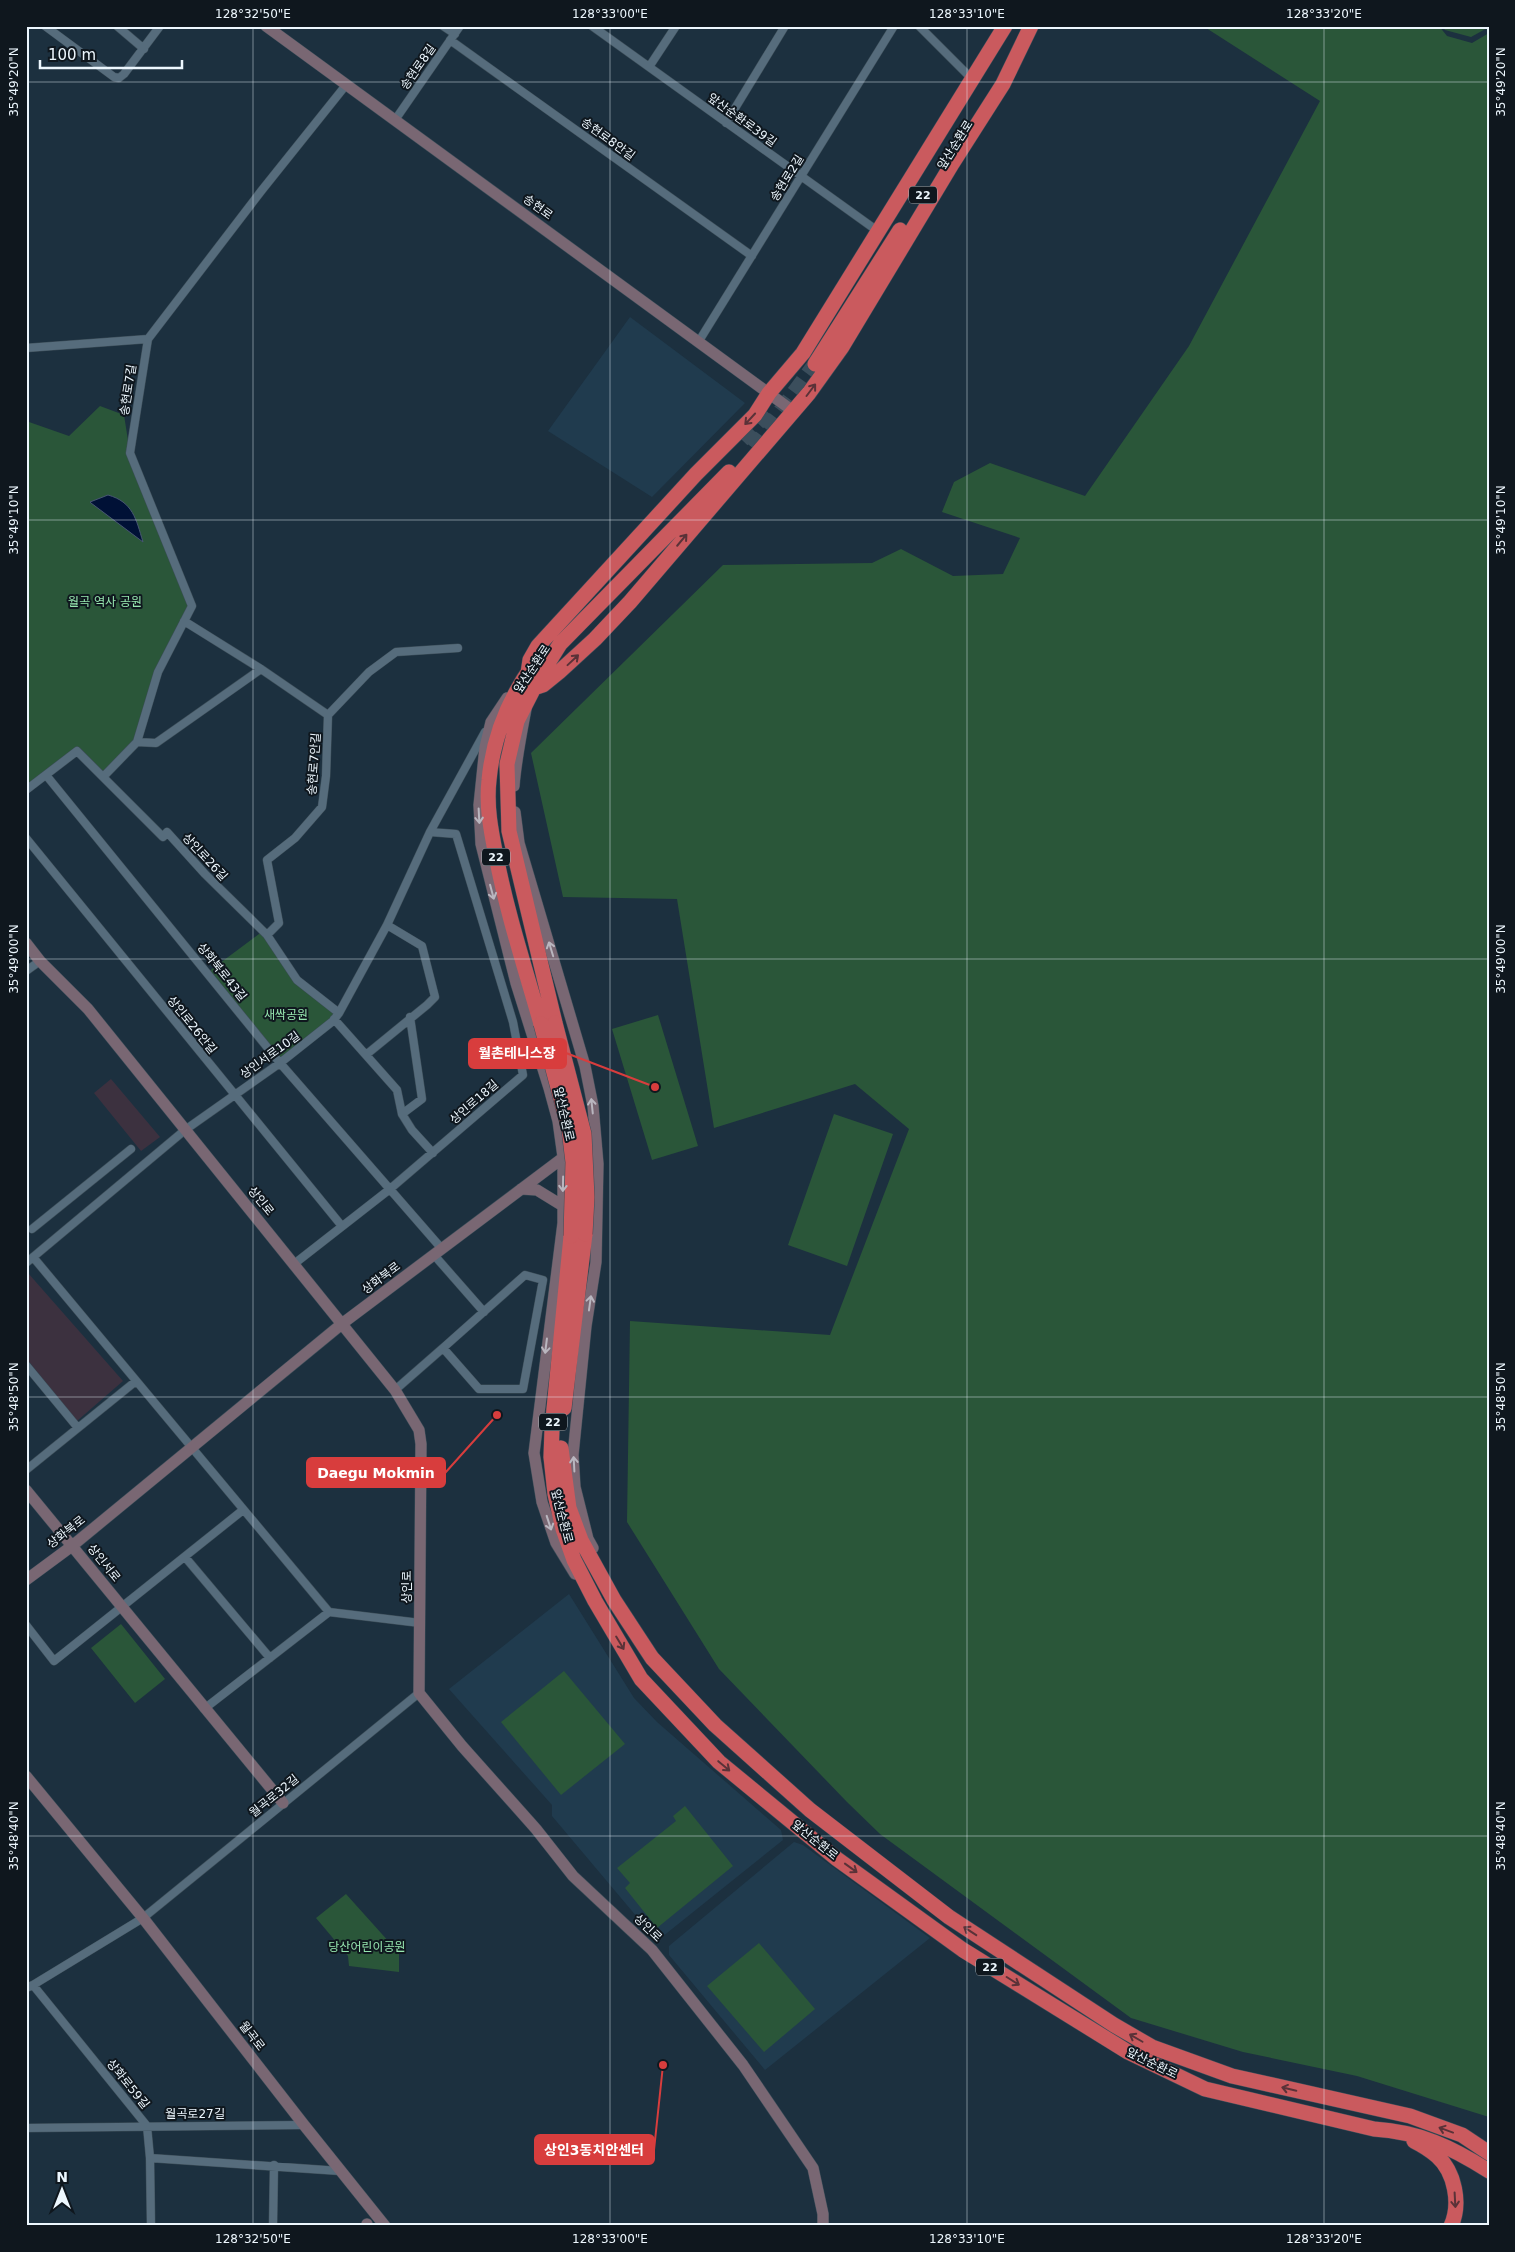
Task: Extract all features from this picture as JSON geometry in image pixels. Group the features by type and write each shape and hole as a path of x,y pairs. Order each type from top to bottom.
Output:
{"highway":[{"path":"528,673 530,660 538,646 696,474 754,415 769,393 804,353 1004,26"},
{"name":"앞산순환로","path":"1013,26 812,362 1031,26"},
{"path":"531,694 559,672 595,639 624,608 793,411 842,347 952,164 1003,84 1031,26"},
{"name":"앞산순환로","path":"548,1024 509,831 507,764 517,721 560,644 748,444 554,636 516,690 497,734 488,780 488,806 503,892 584,1134 587,1197 564,1404 561,1456 569,1508 581,1540 611,1594 652,1658 715,1726 810,1810 949,1917 1114,2025 1152,2047 1232,2076 1410,2116 1462,2135 1489,2153"},
{"name":"앞산순환로","path":"584,1232 556,1388 551,1457 555,1494 574,1560 594,1601 641,1679 719,1762 837,1858 963,1950 1128,2052 1205,2089 1374,2129 1401,2130 1423,2137 1457,2152 1489,2171"},
{"path":"1374,2129 1415,2141 1438,2156 1449,2172 1454,2188 1456,2202 1451,2226"}],"main road":[{"name":"송현로","path":"266,26 793,411"},
{"path":"516,690 491,722 481,773 479,805 481,844 516,983 558,1121 563,1157 563,1212 534,1453 542,1502 556,1543 594,1601"},
{"path":"531,694 516,757 514,787 515,819 519,843 588,1075 598,1164 584,1232"},
{"name":"상인로","path":"26,943 40,961 88,1009 342,1323 394,1390 419,1430 421,1444 419,1693 462,1746 536,1829 573,1876 652,1950 742,2065 813,2168 823,2214 823,2226"},
{"name":"상화북로","path":"26,1580 72,1546 342,1323 563,1157 594,1137"},
{"path":"521,1189 538,1190 563,1212 581,1213 592,1218 584,1232"},
{"name":"상인서로","path":"26,1490 283,1803"},
{"name":"월곡로","path":"26,1776 143,1918 304,2126 385,2226"}],"street":[{"path":"44,26 114,77 119,78 144,49 160,26"},
{"path":"116,26 144,49"},
{"name":"송현로8안길","path":"443,26 453,37 752,256"},
{"name":"송현로8길","path":"395,120 460,26"},
{"name":"앞산순환로39길","path":"592,26 879,232"},
{"path":"649,67 676,26"},
{"path":"726,123 785,26"},
{"name":"송현로2길","path":"699,341 894,26"},
{"path":"919,26 971,78"},
{"name":"송현로7길","path":"103,777 137,742 158,672 192,606 130,453 148,340 263,189 346,86"},
{"path":"26,348 148,340"},
{"name":"송현로7안길","path":"184,621 261,669 328,715"},
{"name":"송현로7안길","path":"267,935 279,923 267,860 296,838 322,807 326,776 328,715 369,672 396,652 458,648"},
{"path":"137,742 156,743 261,669"},
{"name":"상인서로10길","path":"26,1263 185,1130 280,1063 337,1016 387,925 430,832 491,722"},
{"name":"상인로26길","path":"26,790 77,751 163,837 167,832 205,874 267,935 297,980 337,1016 396,1090 402,1114 412,1130 433,1153"},
{"name":"상화북로43길","path":"46,775 280,1063 390,1189 484,1312"},
{"name":"상인로18길","path":"294,1264 341,1225 390,1189 523,1075 514,1029 456,834 430,832"},
{"name":"상인로26안길","path":"26,838 341,1225"},
{"path":"367,1054 435,997 422,946 387,925"},
{"path":"26,971 40,961"},
{"path":"402,1114 422,1099 410,1017"},
{"path":"32,1229 132,1149"},
{"path":"33,1257 329,1612 420,1624"},
{"path":"394,1390 525,1275 543,1280 523,1389 479,1389 444,1348"},
{"path":"26,1365 78,1428"},
{"path":"26,1470 136,1381"},
{"path":"26,1625 54,1661 243,1510"},
{"path":"185,1557 270,1658"},
{"path":"204,1709 329,1612"},
{"name":"월곡로32길","path":"143,1918 419,1693"},
{"path":"29,1986 143,1918"},
{"name":"상화로59길","path":"29,1986 147,2126 150,2158 151,2226"},
{"name":"월곡로27길","path":"26,2128 304,2126"},
{"path":"150,2158 340,2171"},
{"path":"273,2226 274,2165"},
{"path":"366,2225 370,2208"}],"shaded area":[{"path":"630,317 745,403 652,497 548,431"},
{"path":"111,1079 160,1137 141,1151 94,1093"},
{"path":"28,1273 123,1381 77,1421 26,1358 26,1275"},
{"path":"569,1594 634,1698 657,1722 781,1830 783,1840 662,1937 653,1936 552,1816 552,1805 449,1689"},
{"path":"794,1842 803,1845 930,1938 765,2070 669,1955 669,1946"}],"green space":[{"path":"1203,26 1439,26 1447,36 1472,43 1489,33 1489,2117 1357,2076 1243,2052 1131,2018 880,1834 847,1802 719,1669 627,1522 630,1321 830,1335 909,1129 855,1084 714,1128 677,899 563,897 531,753 723,565 872,563 901,549 953,576 1003,574 1020,538 942,512 954,482 990,463 1085,496 1189,346 1320,101"},
{"path":"1442,26 1489,27 1471,37 1445,30"},
{"name":"월곡 역사 공원","path":"100,406 124,415 130,453 192,606 158,672 137,742 103,777 77,751 26,790 26,425 29,422 69,436"},
{"name":"새싹공원","path":"263,931 297,980 339,1013 280,1063 208,972"},
{"path":"658,1015 698,1146 652,1160 612,1029"},
{"path":"834,1114 893,1134 847,1266 788,1245"},
{"path":"121,1624 165,1679 135,1703 91,1648"},
{"path":"564,1671 625,1744 561,1795 501,1722"},
{"path":"685,1806 733,1866 657,1928 625,1888 630,1883 617,1868 676,1821 673,1816"},
{"name":"당산어린이공원","path":"346,1894 399,1953 399,1972 349,1966 348,1956 316,1918"},
{"path":"759,1943 815,2009 764,2052 707,1986"}],"water":[{"path":"108,495 123,502 132,512 143,542 90,502"}],"tunnel":[{"path":"753,448 815,364"},
{"path":"742,440 773,407"}],"place":[{"name":"월촌테니스장","path":"655,1087"},
{"name":"Daegu Mokmin","path":"497,1415"},
{"name":"상인3동치안센터","path":"663,2065"}]}
